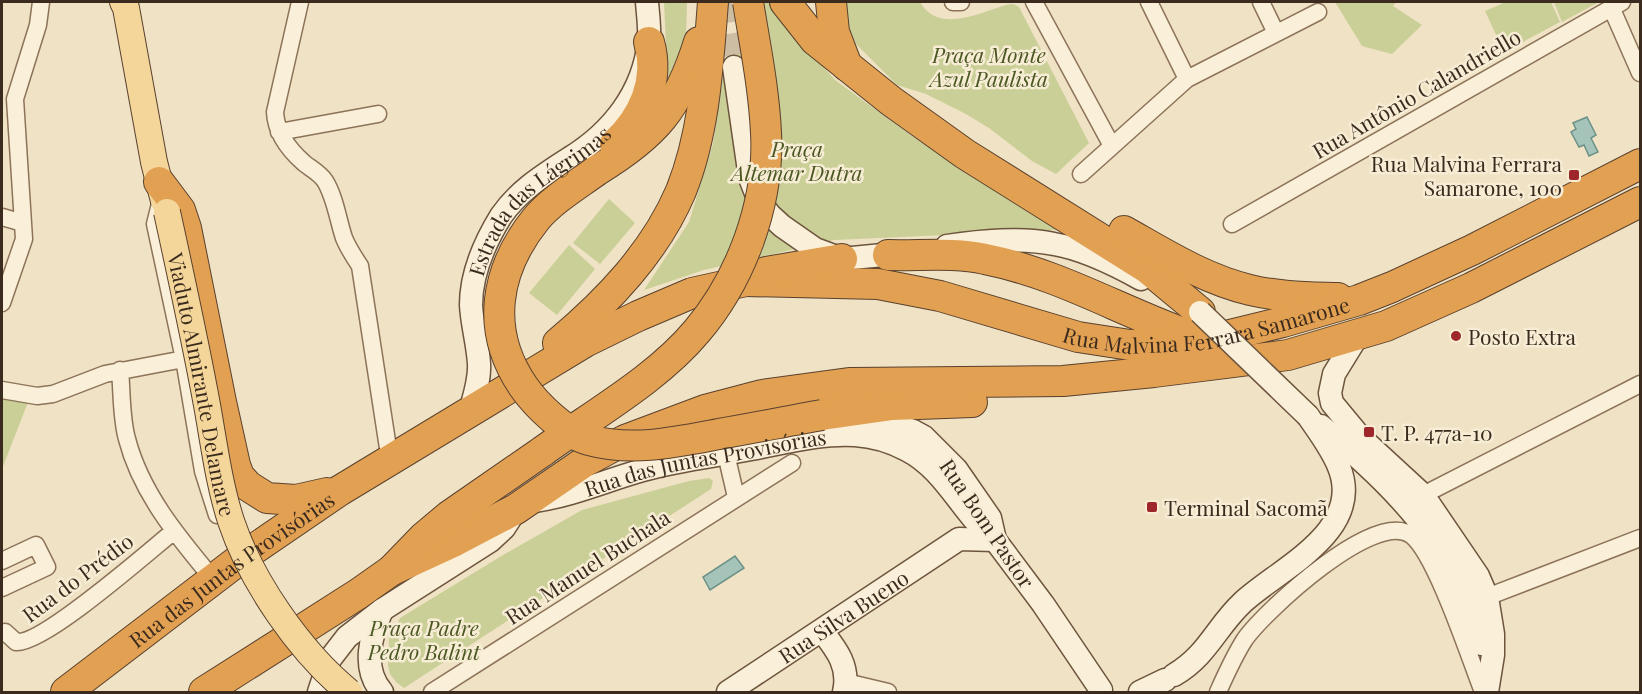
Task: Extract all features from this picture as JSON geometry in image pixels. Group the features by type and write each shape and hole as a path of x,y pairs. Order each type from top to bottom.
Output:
{"highway":[{"path":"711,2 691,68 678,96 662,120 629,151 567,192 537,218 510,259 500,292 500,333 511,368 533,400 558,423 588,440 632,447 892,405 1013,401 1078,396 1154,372"},
{"path":"481,405 591,315 627,277 664,226 681,190 698,136 707,76 711,2"},
{"name":"Rua das Juntas Provisórias","path":"392,570 424,537 449,516 635,386 697,332 718,304 739,265 756,220 766,168 766,133 748,2"},
{"path":"785,2 815,40 903,110 965,154 1147,268 1200,312"},
{"path":"831,2 834,32 849,69"},
{"path":"599,169 609,149 637,119 648,93 653,62 649,42"},
{"path":"903,110 942,126 972,142 1059,195 1202,274 1252,291 1359,300"},
{"name":"Rua Malvina Ferrara Samarone","path":"746,281 878,284 939,296 1078,337 1130,345 1205,341 1283,322 1359,300 1392,287 1641,164"},
{"path":"162,196 180,210 186,228 221,402 239,476 256,493 279,500 296,500 339,490"},
{"name":"Rua Malvina Ferrara Samarone","path":"1154,372 1288,355 1386,326 1471,288 1641,201"},
{"path":"888,255 961,256 1011,265 1065,282 1154,323 1205,341"},
{"path":"481,405 585,342 692,293 746,281 766,272 842,259"},
{"path":"522,505 586,461 625,440 705,410 762,395 849,383 1063,381 1154,372"},
{"name":"Rua das Juntas Provisórias","path":"66,693 249,552 339,490 481,405"},
{"name":"Rua das Juntas Provisórias","path":"204,693 296,635 392,570 455,541 522,505"}],"main road":[{"name":"Estrada das Lágrimas","path":"481,405 477,390 480,364 473,328 472,289 485,243 519,193 544,174 592,144 628,104 641,74 649,42 647,2"},
{"name":"Viaduto Almirante Delamare","path":"126,4 162,196 183,284 214,445 232,522 249,561 282,618 311,655 350,693"},
{"path":"734,67 750,178 759,201 770,215 801,239 815,249 842,259 981,242 1054,243 1094,256 1123,269 1200,312 1308,416 1348,447 1413,512 1439,546 1456,574 1479,601"},
{"path":"1359,335 1334,374 1330,393 1332,403 1361,438 1423,495 1478,576 1479,601 1476,623 1486,687"},
{"name":"Rua Bom Pastor","path":"829,415 880,420 904,427 924,437 956,469 990,518 996,540 1043,604 1101,690"},
{"path":"1140,693 1188,667 1203,653 1236,608 1251,594 1312,549 1334,524 1341,508 1343,488 1340,467 1308,416"},
{"name":"Rua das Juntas Provisórias","path":"522,505 575,492 662,465 818,437 868,436 907,449 925,461 944,480 980,528 996,540"},
{"path":"321,691 330,658 339,645 382,610 490,541 504,528 522,505"},
{"path":"964,507 959,539 996,540"},
{"name":"Rua Silva Bueno","path":"728,693 959,539"},
{"path":"382,610 371,638 369,655 372,673 382,693"},
{"path":"822,631 844,665 845,687"}],"street":[{"path":"2,303 24,239 8,101 38,25 41,2"},
{"path":"300,2 275,112 279,132 302,161 323,178 328,186 345,238 360,266 390,461"},
{"path":"953,2 961,2"},
{"path":"1034,2 1112,146"},
{"path":"1149,2 1187,80"},
{"path":"1261,2 1276,33"},
{"path":"1617,4 1641,73"},
{"name":"Rua Antônio Calandriello","path":"1232,224 1617,4"},
{"path":"1081,174 1187,80 1318,12"},
{"path":"279,132 378,114"},
{"path":"162,196 155,224 184,359 203,471 221,528 231,542 249,552"},
{"path":"2,217 23,223"},
{"path":"2,390 37,396 53,394 105,374 184,359"},
{"path":"120,370 126,438 147,488 174,531 213,579"},
{"path":"1423,495 1641,384"},
{"path":"726,454 736,497"},
{"name":"Rua Manuel Buchala","path":"432,693 792,463"},
{"path":"1218,693 1245,639 1272,609 1322,566 1379,532 1391,529 1408,533 1418,541 1426,554 1486,687"},
{"name":"Rua do Prédio","path":"3,631 16,642 36,637 88,600 174,531"},
{"path":"1479,601 1641,538"},
{"path":"2,561 36,545 47,567 2,588"},
{"path":"845,687 888,693"}],"green space":[{"path":"664,2 687,2 686,37 665,85 667,67"},
{"name":"Praça Altemar Dutra","path":"752,2 772,2 796,36 835,80 909,134 1059,230 834,240 704,270 644,290 689,222 713,144 725,62"},
{"name":"Praça Monte Azul Paulista","path":"846,2 920,2 928,12 948,19 972,16 1006,5 1013,4 1019,7 1089,143 1056,174 1032,161 989,128 966,114 926,94 897,85 856,44 847,23"},
{"path":"1335,2 1396,2 1393,6 1422,25 1392,54 1362,46"},
{"path":"1506,2 1551,2 1560,22 1504,52 1485,11"},
{"path":"1554,2 1599,2 1562,22"},
{"path":"609,199 635,223 600,264 573,243"},
{"path":"569,245 595,269 557,315 529,293"},
{"path":"2,391 30,397 2,469"},
{"name":"Praça Padre Pedro Balint","path":"709,478 713,481 711,489 404,688 390,674 389,639 400,618 582,510 689,481"}],"water":[{"path":"1587,117 1596,135 1591,138 1598,152 1589,156 1584,145 1579,147 1571,132 1576,129 1573,123"},
{"path":"735,556 744,568 710,590 703,577"}],"tunnel":[{"path":"720,2 726,20 734,67"}],"place":[{"name":"Rua Malvina Ferrara Samarone, 100","path":"1574,175"},
{"name":"Posto Extra","path":"1456,336"},
{"name":"T. P. 477a-10","path":"1369,432"},
{"name":"Terminal Sacomã","path":"1152,507"}]}
